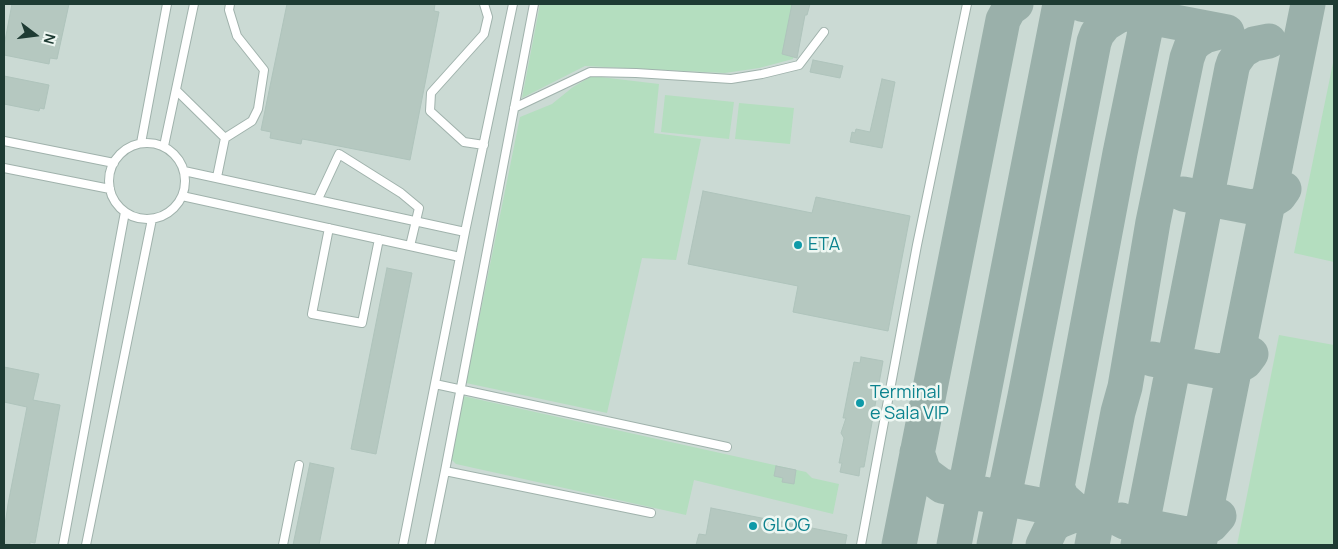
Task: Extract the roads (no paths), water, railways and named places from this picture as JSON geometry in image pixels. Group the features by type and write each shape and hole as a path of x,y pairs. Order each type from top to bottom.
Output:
{"lane":[{"path":"141,143 168,4"},
{"path":"164,146 194,4"},
{"path":"217,177 225,138 252,121 258,109 264,70 237,36 229,10 230,4"},
{"path":"484,4 488,17 484,34 431,93 430,111 464,142 484,145"},
{"path":"403,545 465,232 514,4"},
{"path":"430,545 534,4"},
{"path":"861,545 917,246 967,4"},
{"path":"514,108 590,72 636,72 730,78 762,74 799,65 824,32"},
{"path":"176,90 225,138"},
{"path":"4,141 114,163"},
{"path":"141,143 152,143 164,146 178,159 184,171 185,184 182,196 165,215 152,219 137,218 125,212 115,201 108,182 110,170 116,158 131,146 141,143"},
{"path":"318,199 339,154 402,194 418,208 410,246"},
{"path":"4,168 110,189"},
{"path":"184,171 465,232"},
{"path":"182,196 460,257"},
{"path":"64,545 125,212"},
{"path":"86,545 152,219"},
{"path":"329,228 312,314 362,323 379,239"},
{"path":"435,384 727,446"},
{"path":"283,545 299,465"},
{"path":"445,471 651,514"}],"place":[{"name":"ETA","path":"798,245"},
{"name":"Terminal e Sala VIP","path":"860,403"},
{"name":"GLOG","path":"753,526"}]}
